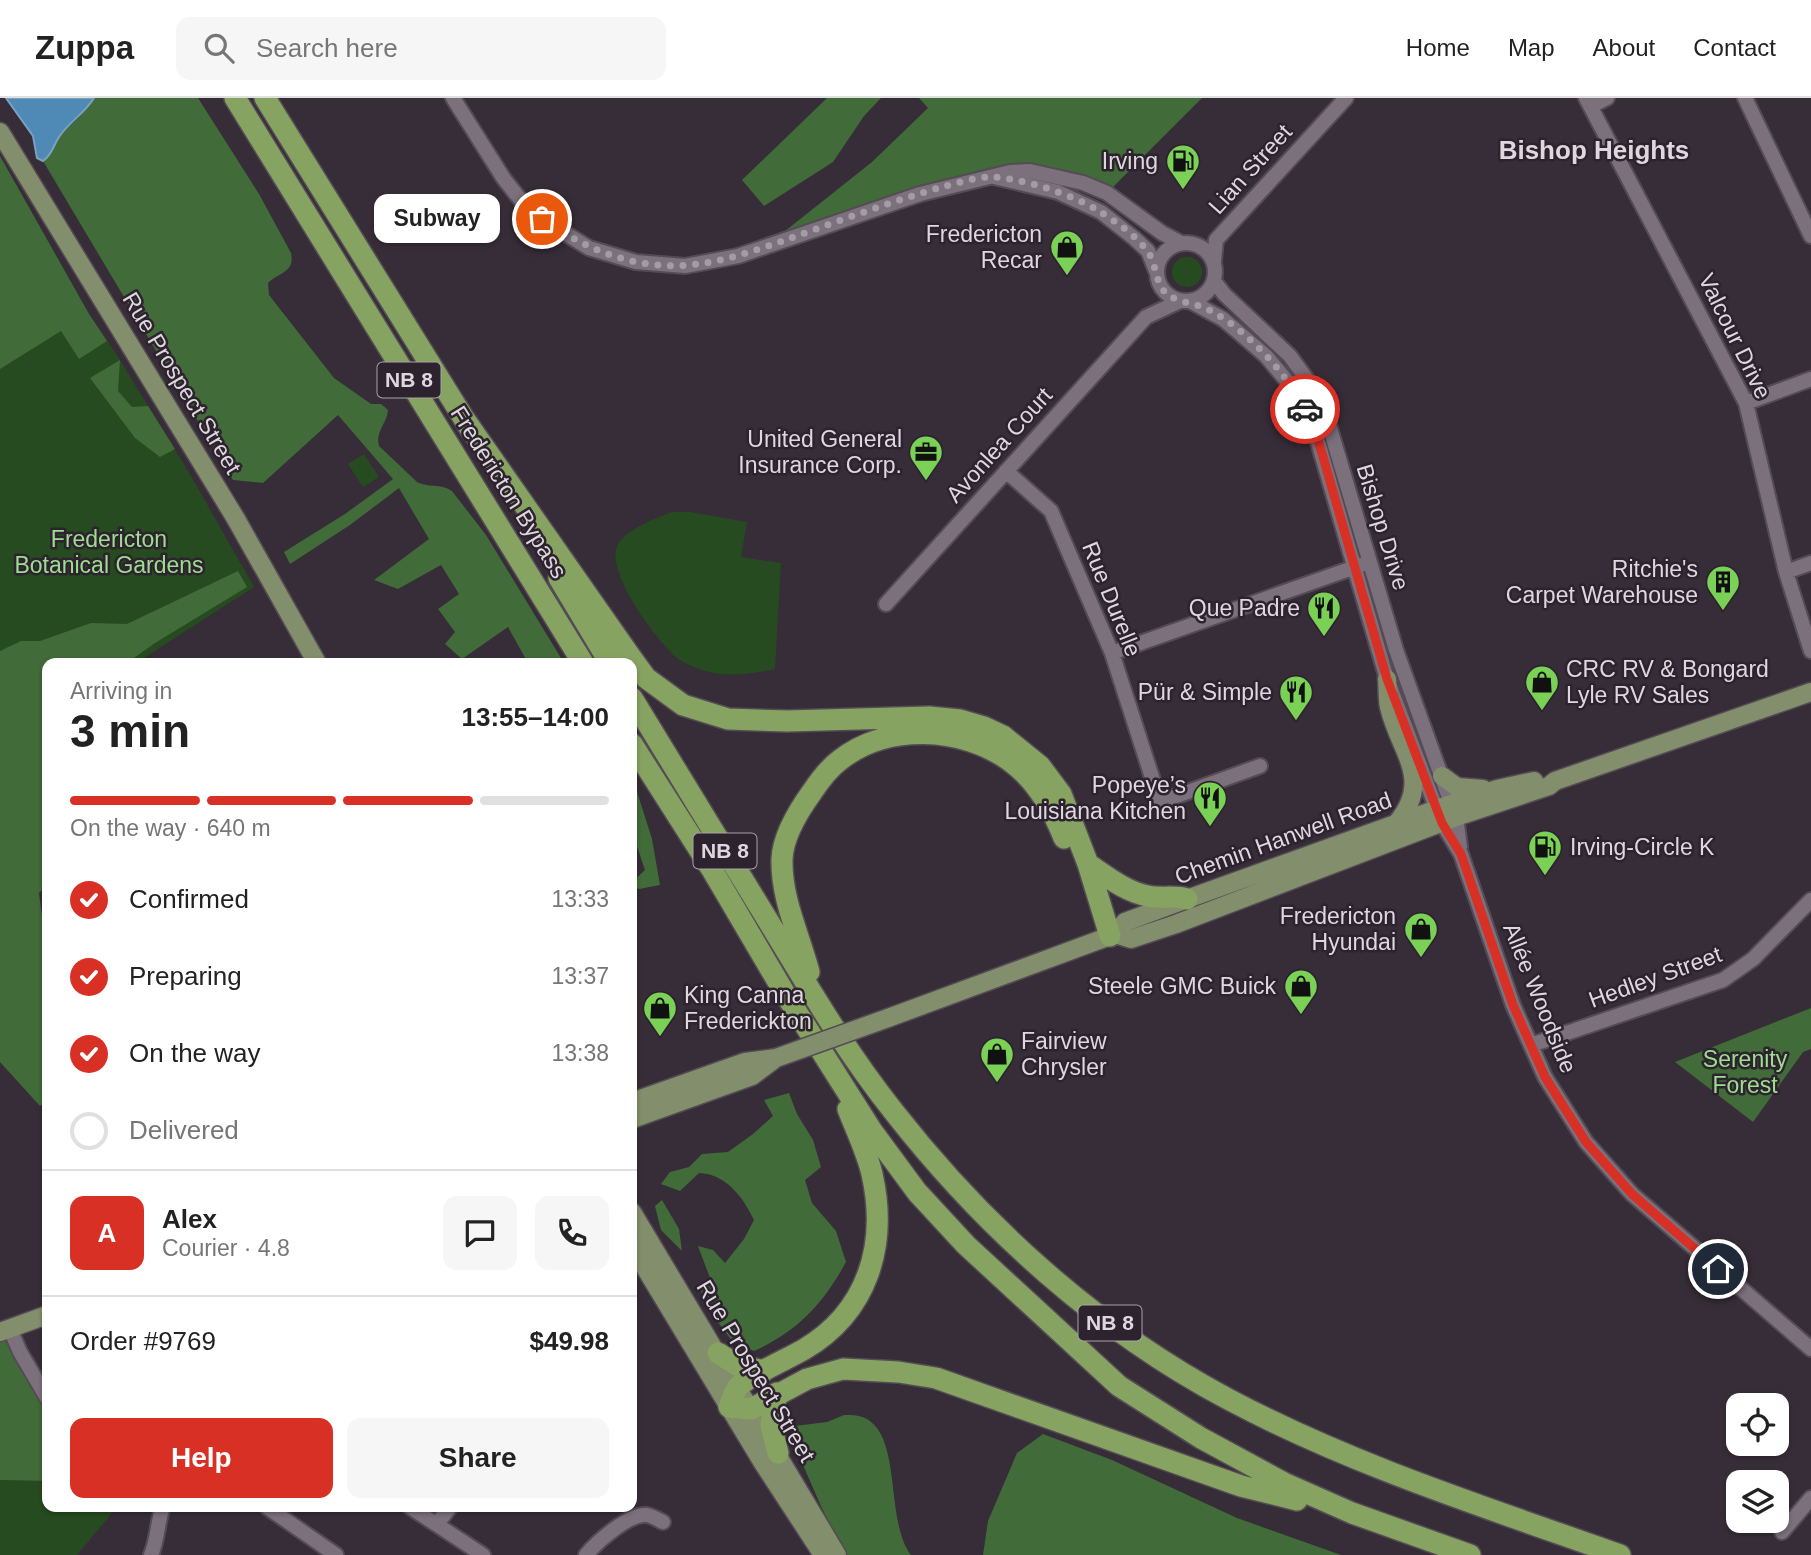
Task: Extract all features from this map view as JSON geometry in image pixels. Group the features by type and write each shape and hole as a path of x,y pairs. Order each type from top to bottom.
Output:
{"highway":[{"name":"Fredericton Bypass","path":"235,98 580,658"},
{"name":"Fredericton Bypass","path":"265,98 465,420 607,658"},
{"path":"465,420 631,658"},
{"path":"637,666 646,678 683,705 728,719 787,721 929,717 960,720 1003,736 1040,766 1061,794 1088,864 1107,937"},
{"name":"NB 8","path":"637,706 818,1004 893,1112 949,1178 1000,1231 1048,1274 1159,1358 1276,1424 1488,1508 1620,1555"},
{"path":"818,1004 790,917 782,857 789,832 799,810 823,776 839,760 861,747 910,734 940,734 962,738 1010,761 1029,780 1047,803 1059,826 1082,886 1107,937"},
{"name":"NB 8","path":"637,752 872,1131 925,1201 1011,1289 1119,1386 1201,1438 1284,1483 1352,1513 1470,1555"},
{"path":"1088,864 1143,895 1156,898 1179,896 1187,899"},
{"path":"831,1068 872,1172 878,1217 871,1269 860,1294 827,1335 738,1387 729,1407 751,1409 807,1379 843,1369 898,1371 936,1378 1241,1486 1352,1513"},
{"path":"718,1353 737,1365 764,1371"},
{"path":"777,1393 771,1425 778,1453"}],"main road":[{"name":"Rue Prospect Street","path":"0,132 224,500 314,658"},
{"path":"1387,679 1389,706 1413,773 1414,787 1412,801 1394,825"},
{"name":"Chemin Hanwell Road","path":"637,1114 746,1062 776,1058 888,1018 1107,937 1125,922 1187,899 1394,825 1549,786 1555,781 1811,692"},
{"path":"1442,776 1464,789 1497,789"},
{"name":"Chemin Hanwell Road","path":"1107,937 1131,939 1175,924 1447,813 1497,789 1546,779 1555,781"},
{"name":"Rue Prospect Street","path":"637,1220 838,1555"},
{"name":"Rue Prospect Street","path":"637,1254 763,1463 823,1555"},
{"path":"5,1330 42,1317"}],"street":[{"path":"453,98 504,179 527,206 542,219 589,248 636,262 685,266 738,256 920,194 1010,172 1030,171 1083,183 1107,193 1162,233 1209,252 1214,261 1214,281 1205,295 1185,301 1170,297 1157,276 1148,251 1101,212 1058,192 993,177"},
{"name":"Lian Street","path":"1214,261 1216,240 1346,98"},
{"path":"1588,102 1607,98"},
{"path":"1745,98 1811,236"},
{"name":"Valcour Drive","path":"1588,102 1746,403 1786,572 1811,651"},
{"name":"Lian Street","path":"1186,243 1216,240"},
{"path":"1157,276 1158,261 1164,252 1171,246 1186,243"},
{"name":"Avonlea Court","path":"886,604 1146,317 1153,301 1157,276"},
{"name":"Bishop Drive","path":"1214,281 1290,356 1327,418 1396,650 1442,776 1447,813"},
{"name":"Avonlea Court","path":"1146,317 1185,301"},
{"name":"Bishop Drive","path":"1185,301 1211,311 1236,328 1266,356 1291,386 1312,425 1387,679 1447,813"},
{"path":"1746,403 1811,379"},
{"name":"Rue Durelle","path":"1006,471 1051,511 1112,653 1160,802 1260,766"},
{"path":"1112,653 1370,562"},
{"path":"1786,572 1811,563"},
{"name":"Allée Woodside","path":"1447,813 1507,988 1531,1045 1545,1077 1586,1142 1632,1194 1811,1349"},
{"name":"Hedley Street","path":"1531,1045 1723,979 1752,959 1811,900"},
{"path":"5,1330 42,1390"},
{"path":"1789,1524 1811,1499"},
{"path":"152,1555 161,1512"},
{"path":"274,1512 336,1555"},
{"path":"418,1512 483,1555"},
{"path":"437,1524 446,1512"},
{"path":"586,1555 595,1544 634,1517 648,1515 663,1522"}],"green space":[{"path":"94,98 198,98 259,194 291,253 291,265 268,283 269,295 334,378 371,404 381,404 388,410 379,436 379,446 417,482 452,491 486,535 561,658 525,658 508,627 461,658 445,644 455,632 438,609 459,594 441,565 398,589 374,580 429,539 399,488 350,525 290,564 284,552 345,514 393,479 338,415 263,483 233,480 43,161 62,133"},
{"path":"827,98 881,98 864,116 833,162 764,206 742,180"},
{"path":"919,98 1202,98 1107,193 1010,172 765,247 872,162 928,108"},
{"name":"Fredericton Botanical Gardens","path":"0,156 89,314 191,476 254,587 144,658 42,658 42,755 0,792"},
{"path":"0,156 107,341 79,359 61,331 0,369"},
{"path":"1187,257 1198,261 1202,272 1198,283 1187,287 1176,283 1172,272 1176,261"},
{"path":"120,360 118,391 132,407 148,406 175,449 160,457 135,438 90,378"},
{"path":"364,454 379,477 363,487 348,464"},
{"path":"672,512 690,512 747,522 741,557 781,563 775,669 735,674 696,668 668,649 634,604 618,570 615,556 618,544 635,529"},
{"path":"238,571 247,587 134,658 42,658 40,1106 0,1062 0,651 21,641 40,641 91,623 127,624"},
{"path":"637,792 652,839 660,885 637,888 637,877 645,870 637,847"},
{"name":"Serenity Forest","path":"1811,1008 1811,1049 1803,1052 1753,1122 1675,1062"},
{"path":"789,1093 797,1114 813,1140 821,1167 805,1180 812,1203 836,1231 846,1262 828,1291 808,1315 784,1335 754,1351 733,1342 714,1317 717,1308 711,1307 701,1292 710,1278 698,1246 713,1250 725,1263 744,1239 754,1220 750,1211 732,1188 709,1174 699,1173 680,1191 661,1184 670,1172 689,1167 702,1154 728,1152 773,1116 764,1100"},
{"path":"662,1200 679,1229 682,1251 661,1230 655,1206"},
{"path":"10,1329 42,1389 42,1481 0,1480 0,1332"},
{"path":"844,1415 867,1419 880,1432 890,1465 898,1524 911,1555 845,1555 820,1504 790,1435 795,1426 827,1422"},
{"path":"1043,1434 1112,1460 1237,1518 1341,1555 983,1555 988,1521 1017,1453"},
{"path":"0,1480 42,1481 42,1512 113,1512 77,1555 0,1555"}],"water":[{"path":"6,98 94,98 63,132 43,161 37,158 33,136"}],"way so far":[{"path":"542,219 589,248 613,257 636,262 685,266 738,256 955,184 993,177 1058,192 1101,212 1134,238 1148,251 1163,290 1170,297 1190,301 1211,311 1236,328 1278,370 1305,409"}],"place":[{"name":"Irving","path":"1183,191"},
{"name":"Subway","path":"542,219"},
{"name":"Fredericton Recar","path":"1067,277"},
{"name":"United General Insurance Corp.","path":"926,482"},
{"name":"Ritchie's Carpet Warehouse","path":"1723,612"},
{"name":"Que Padre","path":"1324,638"},
{"name":"CRC RV & Bongard Lyle RV Sales","path":"1542,712"},
{"name":"Pür & Simple","path":"1296,722"},
{"name":"Popeye’s Louisiana Kitchen","path":"1210,828"},
{"name":"Irving-Circle K","path":"1545,877"},
{"name":"Fredericton Hyundai","path":"1421,959"},
{"name":"Steele GMC Buick","path":"1301,1016"},
{"name":"King Canna Frederickton","path":"660,1038"},
{"name":"Fairview Chrysler","path":"997,1084"}],"district":[{"name":"Bishop Heights","path":"1594,150"}],"route":[{"path":"1305,409 1319,443 1387,679 1442,823 1461,854 1513,1005 1545,1077 1586,1142 1632,1194 1718,1269"}]}
